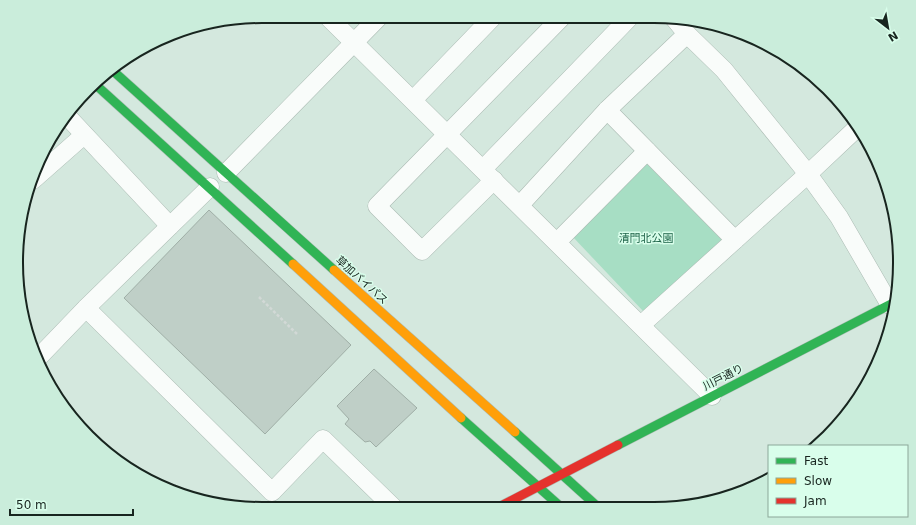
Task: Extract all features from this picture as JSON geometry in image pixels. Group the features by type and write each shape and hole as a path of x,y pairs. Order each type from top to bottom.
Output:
{"main road":[{"name":"草加バイパス","path":"116,73 591,502"},
{"path":"99,88 555,502"},
{"name":"川戸通り","path":"509,502 562,476 712,396 889,305"}],"street":[{"path":"334,23 712,396"},
{"path":"226,173 373,23"},
{"path":"413,100 487,23"},
{"path":"556,23 377,206 422,251 488,174 625,23"},
{"path":"679,25 724,70 808,174 838,217 890,298"},
{"path":"520,205 608,110 687,34"},
{"path":"608,110 735,240"},
{"path":"70,119 170,226"},
{"path":"641,325 854,131"},
{"path":"40,174 84,134"},
{"path":"557,242 648,151"},
{"path":"41,355 86,308 210,187"},
{"path":"86,308 272,492 323,439 388,502"}],"path":[{"path":"258,297 298,335"}],"green space":[{"name":"清門北公園","path":"646,163 722,240 644,312 572,236"}],"building":[{"path":"209,210 351,345 265,434 124,298"},
{"path":"374,369 417,408 376,447 370,441 365,442 345,424 349,419 337,406"}],"traffic: fast":[{"path":"116,73 334,270"},
{"path":"99,88 293,264"},
{"path":"618,445 889,305"},
{"path":"461,418 555,502"},
{"path":"515,432 592,502"}],"traffic: slow":[{"path":"293,264 461,418"},
{"path":"334,270 515,432"}],"traffic: jam":[{"path":"509,502 618,445"}]}
